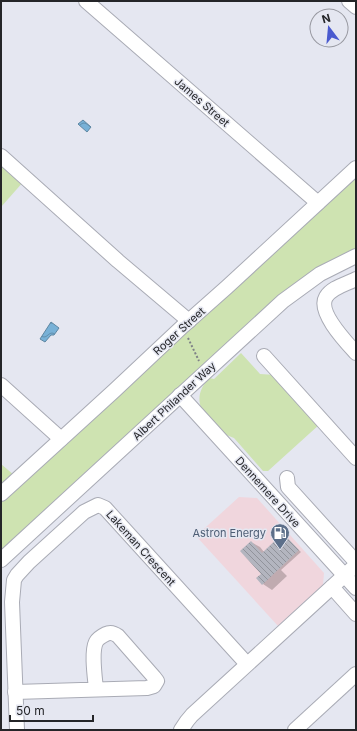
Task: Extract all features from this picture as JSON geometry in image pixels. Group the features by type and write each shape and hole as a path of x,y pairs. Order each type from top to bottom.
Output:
{"street":[{"name":"James Street","path":"86,1 318,203"},
{"path":"349,1 356,7"},
{"path":"1,156 118,261 185,324"},
{"name":"Roger Street","path":"1,494 356,168"},
{"name":"Albert Philander Way","path":"1,560 294,292 320,274 356,256"},
{"path":"356,279 330,292 326,296 325,303 328,314 336,330 356,353"},
{"path":"264,356 356,458"},
{"path":"1,384 61,439"},
{"name":"Dennemere Drive","path":"180,395 356,588"},
{"path":"181,730 192,715 345,576 356,564 288,487 287,478"},
{"name":"Lakeman Crescent","path":"17,730 12,602 14,580 29,562 84,512 98,505 105,508 247,664"},
{"path":"332,587 356,614"},
{"path":"15,692 96,690 150,688 156,685 156,680 118,636 109,633 99,638 95,644 94,657 96,690"},
{"path":"295,730 356,674"}],"path":[{"path":"185,324 188,337 200,364"}],"shaded area":[{"path":"239,497 257,498 324,573 323,585 278,626 196,536"}],"green space":[{"path":"1,161 24,181 1,207"},
{"path":"356,178 356,248 296,282 278,297 1,553 1,498"},
{"path":"241,353 260,374 275,375 320,424 268,471 263,471 234,438 224,434 201,408 199,400 200,392 206,381 209,378 214,379"},
{"path":"1,464 14,475 1,487"}],"water":[{"path":"83,120 91,127 87,132 78,124"},
{"path":"51,322 59,328 54,335 51,335 45,342 40,339"}],"building":[{"path":"283,533 299,550 262,585 256,578 261,574 240,551 251,541 262,553"}],"place":[{"name":"Astron Energy","path":"280,550"}]}
